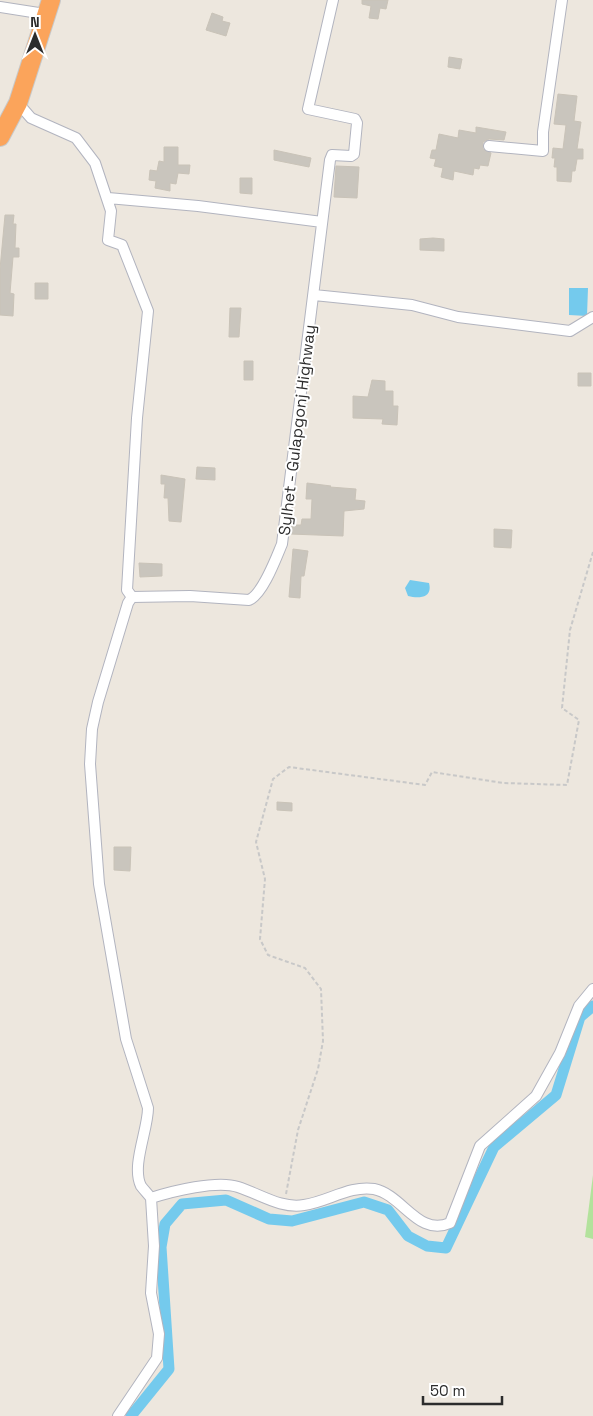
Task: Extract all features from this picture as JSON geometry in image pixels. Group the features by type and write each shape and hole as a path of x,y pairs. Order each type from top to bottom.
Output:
{"highway":[{"path":"0,137 18,103 48,7"}],"street":[{"name":"Sylhet - Gulapgonj Highway","path":"132,597 190,596 249,600 254,598 265,581 284,538 330,160 332,155 351,156 354,154 357,123 356,119 308,109 333,0"},
{"path":"488,146 543,151 543,132 562,0"},
{"path":"0,7 48,7"},
{"path":"18,103 30,118 76,138 95,163 112,211 108,240 122,245 148,312 137,418 127,590 132,597 128,602 98,702 92,729 90,764 99,884 126,1039 148,1108 148,1120 139,1158 139,1175 141,1185 151,1198 154,1246 151,1293 159,1334 156,1358 118,1416"},
{"path":"108,198 198,206 322,222"},
{"path":"314,294 412,305 458,317 570,331 593,317"},
{"path":"151,1198 205,1186 236,1186 284,1205 303,1206 348,1191 374,1189 393,1197 418,1220 440,1227 450,1223 480,1146 536,1096 560,1053 579,1006 593,990"}],"path":[{"path":"284,1205 298,1130 318,1069 323,1041 321,989 305,968 268,955 260,939 265,879 256,842 273,779 289,767 425,784 432,772 503,783 567,785 579,720 562,708 570,630 593,552"}],"green space":[{"path":"593,1175 593,1239 585,1237"}],"water":[{"path":"569,288 588,288 587,316 569,315"},
{"path":"410,580 429,583 429,592 421,597 408,596 405,588"}],"building":[{"path":"362,0 388,0 386,9 380,8 378,19 369,18 371,6 362,4"},
{"path":"212,13 223,17 222,21 230,23 226,36 206,30"},
{"path":"449,57 462,59 460,69 448,67"},
{"path":"558,94 577,96 574,121 581,122 577,149 583,149 583,159 577,159 575,171 572,171 571,182 557,181 557,167 554,167 555,158 552,158 553,148 563,149 566,125 554,124"},
{"path":"476,127 506,132 504,140 489,139 483,142 483,149 491,153 488,166 480,165 479,169 474,168 473,175 454,171 453,180 441,177 443,168 434,166 436,159 430,158 432,150 436,150 439,134 458,138 459,130 476,133"},
{"path":"164,147 178,147 178,165 190,165 189,174 178,173 176,184 170,183 170,191 155,188 156,181 149,180 150,170 157,171 159,161 164,162"},
{"path":"274,150 311,158 309,167 274,160"},
{"path":"336,166 359,167 357,198 334,197"},
{"path":"240,178 252,178 252,194 240,193"},
{"path":"5,215 14,215 13,224 16,224 15,248 19,248 19,257 13,257 10,293 14,294 13,316 0,315 0,269"},
{"path":"420,239 444,239 444,251 420,250"},
{"path":"35,283 48,283 48,299 35,299"},
{"path":"230,308 241,308 239,337 229,337"},
{"path":"244,361 253,361 253,380 244,380"},
{"path":"578,373 591,373 591,386 578,386"},
{"path":"372,380 385,381 385,391 393,391 393,406 398,406 397,425 382,424 383,419 353,418 353,396 368,397"},
{"path":"197,467 215,468 215,480 196,479"},
{"path":"161,475 185,479 181,522 169,521 168,498 164,498 165,484 161,484"},
{"path":"307,483 356,489 355,500 365,501 364,509 344,511 343,536 290,534 291,525 301,525 302,519 311,519 312,499 306,499"},
{"path":"494,529 512,530 511,548 494,547"},
{"path":"293,549 308,551 304,576 301,576 300,598 289,597"},
{"path":"139,563 162,564 162,576 140,577"},
{"path":"277,802 292,803 292,811 277,810"},
{"path":"114,847 131,847 130,871 114,870"}],"waterway":[{"path":"131,1416 169,1369 161,1247 165,1224 182,1204 226,1200 269,1219 292,1221 364,1202 388,1210 408,1236 427,1246 446,1248 494,1147 556,1095 580,1017 593,1006"}]}
